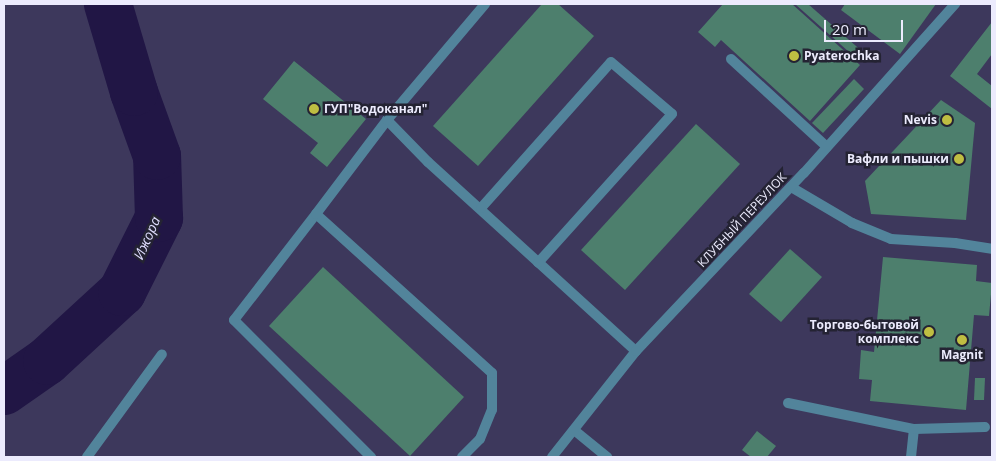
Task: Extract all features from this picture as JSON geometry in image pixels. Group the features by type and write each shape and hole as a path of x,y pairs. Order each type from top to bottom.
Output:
{"street":[{"path":"372,457 234,320 387,120 485,4"},
{"name":"КЛУБНЫЙ ПЕРЕУЛОК","path":"552,457 636,351 791,187 956,4"},
{"path":"731,59 827,147"},
{"path":"480,208 612,62 672,114 538,263"},
{"path":"387,120 428,162 636,351"},
{"path":"791,187 852,223 890,239 956,244 992,250"},
{"path":"316,214 492,373 492,410 480,439 462,457"},
{"path":"87,457 162,354"},
{"path":"788,403 914,429 985,427"},
{"path":"911,457 914,429"},
{"path":"574,430 607,457"}],"building":[{"path":"542,4 558,4 594,36 478,166 433,126"},
{"name":"Pyaterochka","path":"723,4 792,4 860,65 810,121 721,40 715,47 698,32"},
{"path":"795,4 808,4 864,53 858,60"},
{"path":"845,4 936,4 900,54 841,10"},
{"path":"992,22 992,54 977,74 992,86 992,109 950,76"},
{"name":"ГУП\"Водоканал\"","path":"294,61 366,119 327,167 310,153 318,143 263,99"},
{"path":"854,79 864,89 823,133 812,123"},
{"path":"941,100 975,123 966,220 871,214 865,181"},
{"path":"696,124 740,164 625,290 581,250"},
{"path":"790,249 822,277 781,322 749,294"},
{"path":"883,257 977,265 976,281 992,283 989,316 974,315 966,410 870,401 872,380 859,379 861,350 874,352"},
{"path":"323,267 464,397 410,456 269,326"},
{"path":"975,378 985,378 984,400 974,400"},
{"path":"757,431 776,446 767,457 751,457 742,450"}],"waterway":[{"name":"Ижора","path":"4,391 47,361 122,292 159,218 157,156 134,92 108,4"}],"place":[{"name":"Pyaterochka","path":"794,56"},
{"name":"ГУП\"Водоканал\"","path":"314,109"},
{"name":"Nevis","path":"947,120"},
{"name":"Вафли и пышки","path":"959,159"},
{"name":"Торгово-бытовой комплекс","path":"929,332"},
{"name":"Magnit","path":"962,340"}]}
